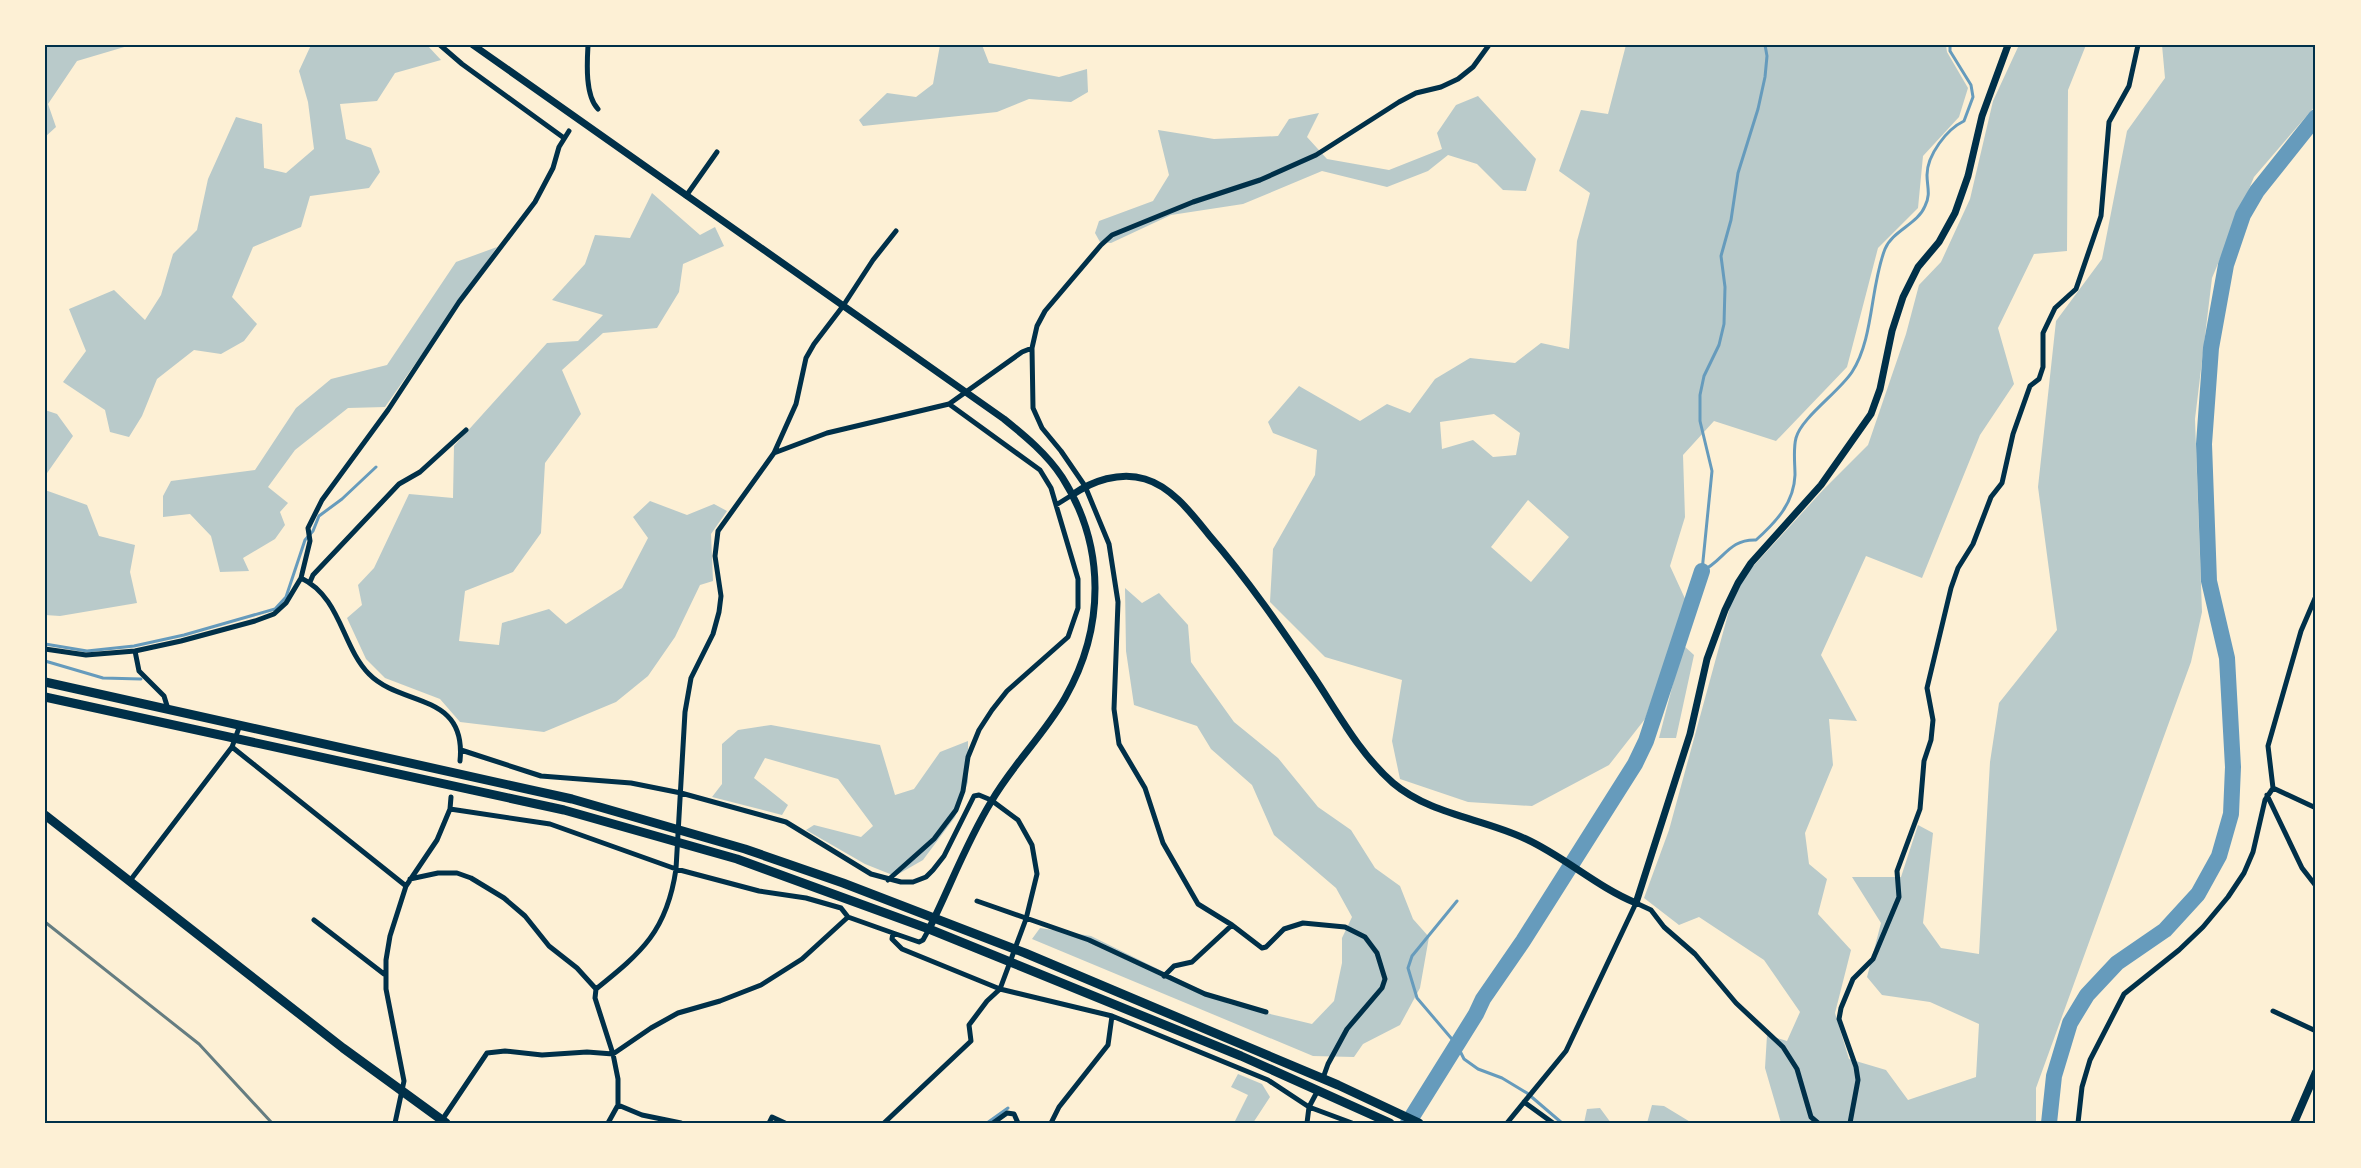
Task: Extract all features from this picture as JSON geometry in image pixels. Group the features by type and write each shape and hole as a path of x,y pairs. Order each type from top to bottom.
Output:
{"highway":[{"path":"45,682 583,802 745,849 935,917 1323,1078 1419,1123"},
{"path":"45,697 234,743 564,810 669,839 781,874 929,929 1240,1056 1390,1123"},
{"path":"45,815 401,1092 444,1122"}],"main road":[{"path":"2294,1123 2316,1072"}],"street":[{"path":"440,45 539,122 564,138"},
{"path":"450,809 538,820 759,891 806,898 841,908 848,917 920,942 929,929 962,856 992,800 1065,699 1085,654 1096,600 1093,555 1083,518 1072,495 1061,476 1044,455 1004,419 473,45"},
{"path":"588,45 590,106 598,109"},
{"path":"1323,1078 1347,1029 1382,988 1385,979 1377,953 1365,937 1345,927 1303,923 1284,929 1266,947 1262,948 1232,925 1198,904 1163,843 1144,788 1119,744 1114,709 1118,602 1108,544 1085,486 1042,428 1033,408 1032,348 1037,326 1045,310 1112,235 1193,202 1260,180 1316,155 1399,102 1416,93 1440,87 1458,79 1473,67 1489,45"},
{"path":"1507,1123 1566,1051 1636,903 1690,734 1707,659 1725,610 1738,583 1751,563 1821,485 1871,414 1880,389 1892,331 1903,297 1918,267 1939,242 1955,213 1968,176 1982,116 2008,45"},
{"path":"1850,1123 1858,1080 1856,1067 1839,1019 1841,1008 1853,979 1873,959 1899,897 1897,871 1920,809 1924,761 1931,740 1933,720 1927,688 1951,588 1958,568 1973,544 1991,497 2002,483 2013,434 2030,386 2039,379 2043,367 2043,333 2055,308 2076,289 2101,216 2109,122 2129,86 2138,45"},
{"path":"45,649 86,655 135,651 181,641 274,614 286,603 301,578 310,541 308,532 310,520 322,500 388,410 459,302 535,202 554,168 564,138 570,131"},
{"path":"686,196 717,152"},
{"path":"596,989 646,946 662,920 673,892 677,866 686,712 691,678 713,634 721,596 715,556 718,531 774,453 796,404 806,358 814,344 896,231"},
{"path":"774,453 827,433 951,402 1022,352 1032,348"},
{"path":"888,880 934,839 956,810 963,791 968,758 980,730 1007,691 1068,638 1078,608 1078,579 1051,488 1040,470 951,402"},
{"path":"310,582 313,575 399,484 420,472 466,430"},
{"path":"1056,505 1085,486 1099,480 1127,476 1144,478 1173,495 1242,573 1269,609 1362,748 1394,783 1433,808 1497,827 1527,839 1623,898 1651,910 1664,927 1695,954 1736,1003 1783,1047 1797,1069 1811,1117 1818,1123"},
{"path":"301,578 310,582 338,616 368,674 382,684 431,703 447,716 456,730 461,750 460,761"},
{"path":"2078,1123 2082,1087 2090,1060 2124,994 2179,950 2203,927 2244,873 2253,852 2267,795 2273,788 2268,746 2301,631 2316,596"},
{"path":"135,651 140,671 164,696 168,709"},
{"path":"129,882 234,743 240,725"},
{"path":"234,743 406,886"},
{"path":"461,750 541,776 631,783 681,793 786,822 871,874 888,880 913,882 926,877 944,856 974,796 979,795 992,800 1018,820 1032,845 1037,874 1026,919 1000,989 987,1001 969,1025 971,1041 884,1123"},
{"path":"2273,788 2316,808"},
{"path":"2267,795 2302,868 2316,886"},
{"path":"395,1123 404,1082 384,974 390,936 406,886 436,840 450,809 451,797"},
{"path":"410,879 438,873 456,873 471,878 504,898 525,916 549,946 577,968 596,989 596,998 618,1079 618,1105 608,1123"},
{"path":"977,901 1089,940 1205,994 1266,1012"},
{"path":"444,1122 487,1053 505,1051 542,1055 587,1052 613,1054 678,1013 720,1001 761,985 802,959 848,917"},
{"path":"314,920 384,974"},
{"path":"1164,976 1174,966 1192,962 1232,925"},
{"path":"893,933 892,939 902,949 1000,989 1112,1016 1268,1080 1308,1107 1352,1123"},
{"path":"2272,1011 2316,1031"},
{"path":"1051,1123 1059,1107 1108,1045 1112,1016"},
{"path":"1307,1123 1308,1107 1318,1090"},
{"path":"1524,1102 1553,1123"},
{"path":"618,1105 642,1115 681,1123"},
{"path":"993,1123 1007,1113 1014,1114 1018,1123"},
{"path":"769,1123 772,1117 785,1123"}],"shaded area":[{"path":"45,45 131,45 77,61 48,104 56,127 45,137"},
{"path":"311,45 427,45 441,60 395,73 377,101 340,104 346,139 371,148 380,172 369,188 310,196 301,227 253,247 232,297 257,324 244,341 221,354 194,350 157,379 142,416 129,437 110,432 105,410 63,382 86,351 69,309 114,290 145,320 161,295 173,254 197,230 208,179 236,117 262,124 264,168 286,173 314,149 308,102 299,71"},
{"path":"940,45 982,45 989,63 1059,77 1087,69 1088,92 1071,102 1029,99 997,112 863,126 859,120 887,93 916,97 933,84"},
{"path":"1626,45 1946,45 1947,52 1968,88 1959,117 1923,156 1918,208 1878,248 1847,367 1776,441 1714,421 1683,455 1685,517 1670,566 1687,603 1645,719 1609,765 1532,806 1468,802 1400,779 1392,741 1402,680 1325,657 1270,602 1273,549 1315,475 1317,450 1273,433 1268,422 1299,386 1360,421 1387,404 1410,413 1435,379 1470,358 1515,363 1541,343 1569,349 1577,241 1590,193 1559,171 1581,110 1608,114","holes":["1494,414 1520,433 1516,455 1493,457 1473,440 1442,449 1440,422","1528,500 1569,537 1531,582 1491,547"]},
{"path":"2019,45 2086,45 2068,90 2067,251 2034,254 1998,328 2014,384 1980,435 1922,578 1866,556 1821,655 1857,721 1829,719 1833,765 1805,833 1809,864 1827,879 1818,914 1851,950 1835,1013 1849,1059 1886,1070 1908,1100 1976,1077 1979,1024 1930,1002 1882,995 1867,977 1881,923 1852,877 1901,877 1918,825 1933,833 1923,923 1941,948 1979,954 1990,762 1999,703 2057,630 2038,487 2056,321 2102,259 2127,131 2165,78 2162,45 2316,45 2316,105 2254,177 2212,278 2195,419 2202,612 2191,662 2036,1088 2036,1123 1781,1123 1765,1068 1767,1035 1787,1041 1800,1012 1764,960 1699,917 1679,925 1644,898 1669,830 1736,585 1823,490 1868,445 1906,334 1919,285 1941,262 1970,199 1993,101"},
{"path":"1478,96 1536,159 1526,191 1503,190 1477,164 1448,155 1428,171 1387,187 1322,171 1243,204 1171,215 1111,243 1100,242 1095,233 1099,221 1153,201 1169,175 1158,130 1214,139 1278,136 1289,119 1319,113 1307,137 1327,159 1389,170 1442,149 1437,133 1456,105"},
{"path":"652,193 700,235 715,227 724,246 683,264 679,292 657,328 603,333 562,370 581,414 545,463 541,533 513,572 465,591 459,641 499,645 502,623 549,609 566,624 622,588 648,538 633,517 650,501 687,515 714,504 727,511 711,534 713,581 700,585 675,637 648,676 616,702 544,732 460,722 440,699 385,678 366,659 347,618 362,605 358,585 374,568 409,494 453,498 454,446 547,343 578,341 603,315 552,300 585,264 595,235 630,238"},
{"path":"497,247 385,407 348,408 295,450 268,487 288,503 280,512 285,525 275,539 243,558 249,571 220,572 211,536 190,514 163,517 163,496 171,481 255,470 296,408 331,379 387,365 456,262"},
{"path":"45,410 57,414 73,436 45,476"},
{"path":"45,490 87,505 99,536 135,545 130,572 137,603 60,616 45,615"},
{"path":"1125,588 1142,603 1159,593 1188,625 1191,662 1234,722 1278,758 1318,807 1351,830 1375,868 1400,886 1413,919 1429,937 1420,988 1400,1025 1363,1044 1354,1057 1313,1056 1032,939 1040,928 1091,936 1229,1004 1312,1024 1334,1001 1342,963 1342,938 1352,917 1336,888 1274,835 1252,785 1211,749 1197,726 1134,705 1126,651"},
{"path":"1683,645 1694,655 1676,738 1659,738"},
{"path":"771,725 880,745 895,795 914,789 940,752 968,741 968,782 955,817 923,860 895,876 865,864 806,830 814,825 861,837 873,826 838,779 765,758 754,778 788,805 782,815 712,797 722,784 722,744 738,730"},
{"path":"1238,1074 1262,1084 1270,1097 1253,1123 1234,1123 1248,1095 1231,1087"},
{"path":"1652,1105 1664,1106 1692,1123 1647,1123"},
{"path":"1600,1108 1611,1123 1584,1123 1587,1109"}],"waterway":[{"path":"1702,571 1712,471 1700,421 1700,395 1704,376 1719,345 1724,324 1725,287 1721,256 1731,220 1738,173 1758,109 1765,77 1767,56 1765,45"},
{"path":"1702,571 1732,547 1739,543 1756,540 1783,511 1794,485 1795,447 1799,430 1846,380 1859,359 1885,249 1893,237 1922,212 1928,198 1927,175 1930,159 1945,136 1964,121 1973,97 1971,85 1950,51 1950,45"},
{"path":"2049,1123 2054,1076 2070,1023 2087,995 2117,963 2165,930 2198,894 2219,856 2231,814 2233,767 2227,658 2209,581 2204,444 2211,348 2226,265 2243,215 2257,191 2316,117"},
{"path":"45,644 87,651 134,646 184,635 275,609 286,597 305,540 313,531 319,516 342,499 376,467"},
{"path":"1408,1123 1483,999 1523,941 1635,764 1646,741 1702,571"},
{"path":"45,661 103,678 141,679"},
{"path":"1457,901 1412,956 1408,968 1417,998 1457,1045 1464,1059 1478,1069 1502,1078 1527,1093 1562,1123"},
{"path":"987,1123 1008,1108"}],"railway":[{"path":"45,922 199,1044 272,1123"}]}
